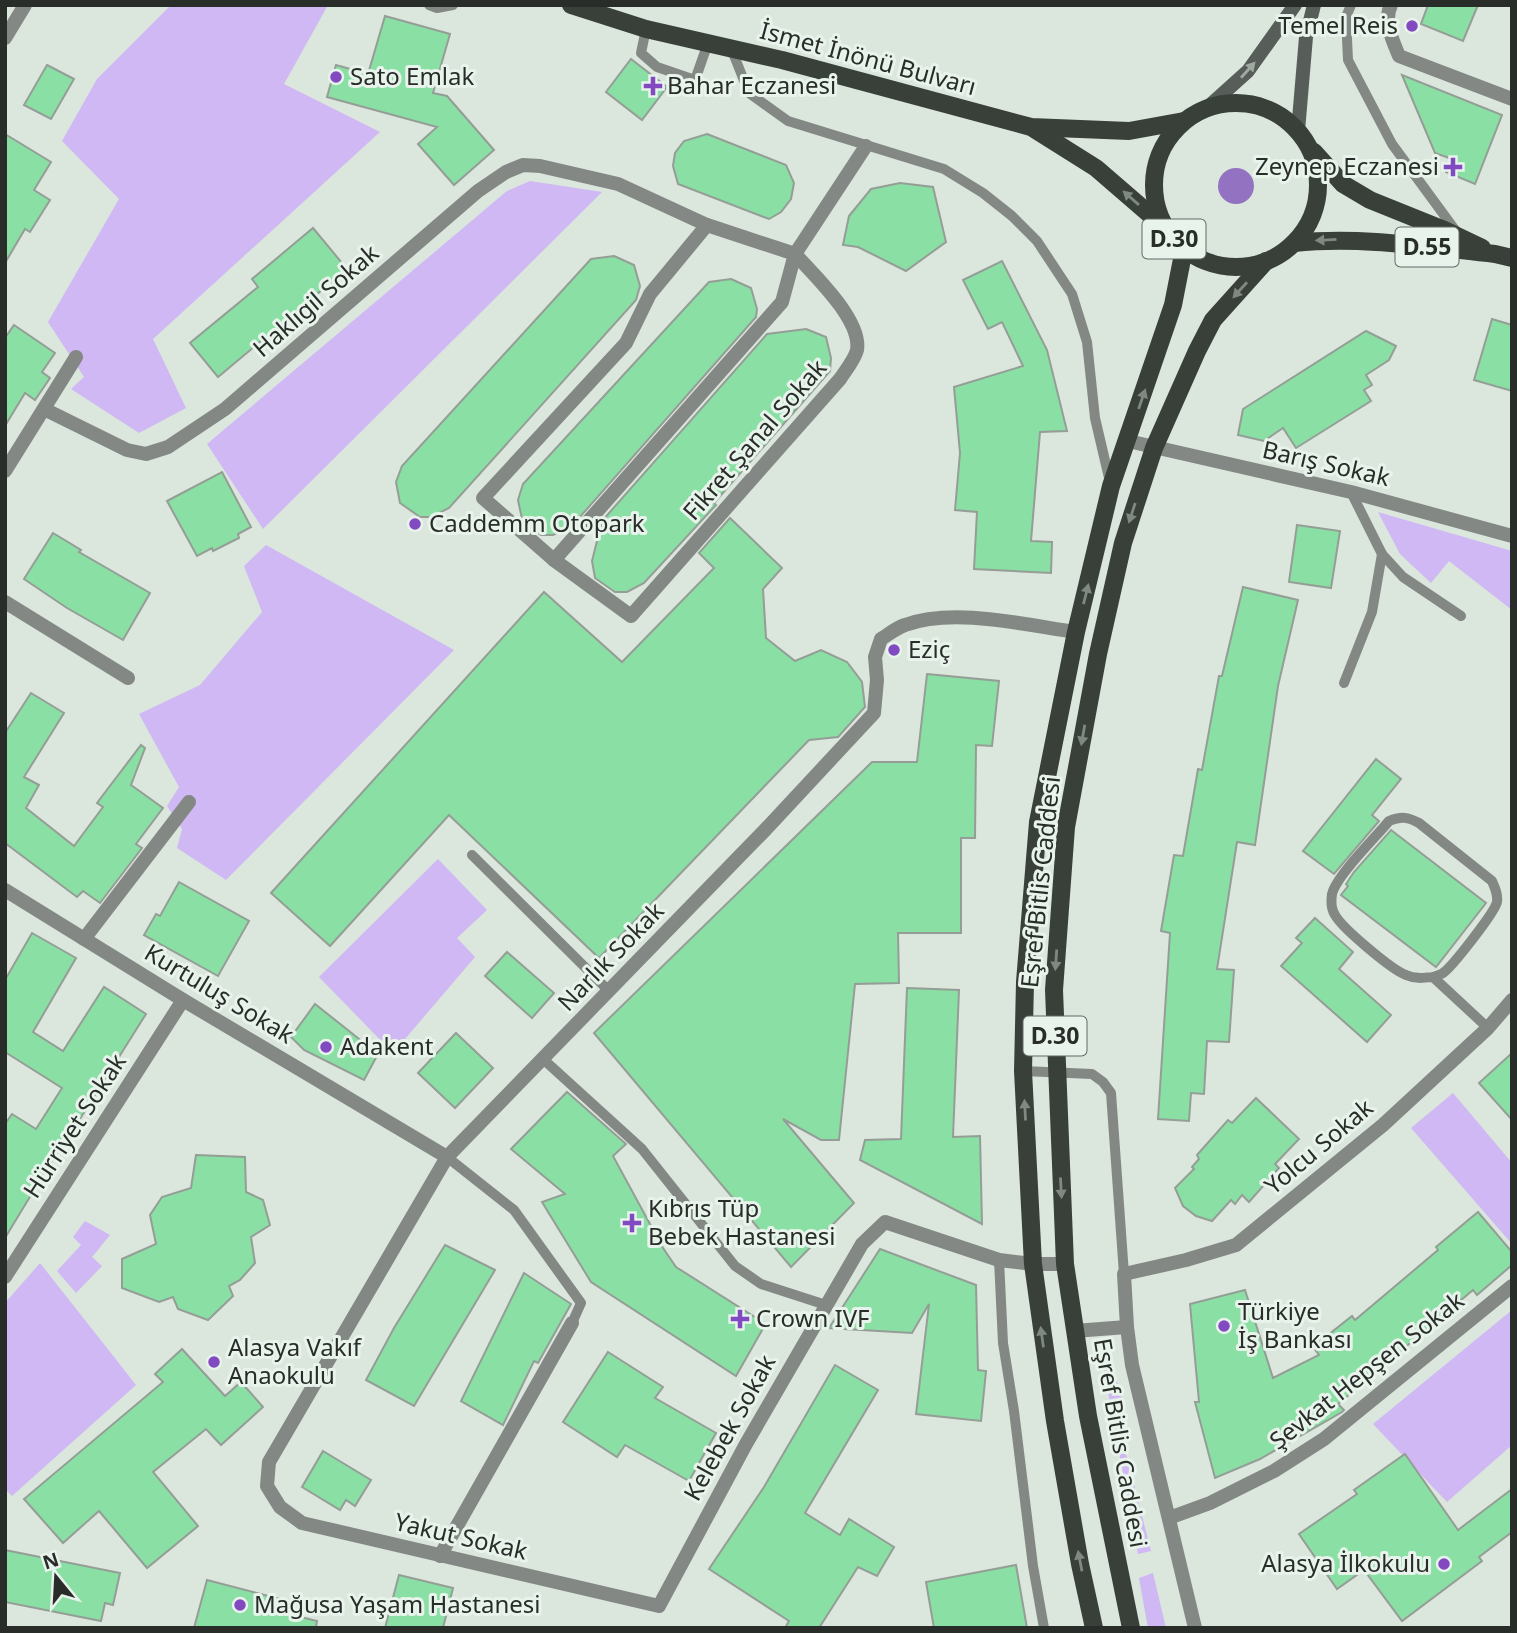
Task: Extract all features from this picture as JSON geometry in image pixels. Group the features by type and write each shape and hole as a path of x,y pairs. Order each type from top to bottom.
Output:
{"main road":[{"name":"İsmet İnönü Bulvarı","path":"571,5 646,29 732,48 1031,127 1129,131 1184,121"},
{"path":"1209,107 1248,71 1295,5"},
{"path":"1298,131 1306,37 1314,5"},
{"name":"D.30","path":"1233,102 1257,105 1280,115 1298,131 1310,147 1317,167 1317,198 1307,227 1294,243 1266,261 1245,267 1223,266 1202,260 1184,249 1166,229 1156,207 1153,184 1157,160 1167,139 1184,121 1209,107 1233,102"},
{"name":"İsmet İnönü Bulvarı","path":"1031,127 1096,168 1166,229"},
{"name":"D.55","path":"1310,147 1343,184 1370,201 1503,256"},
{"name":"D.55","path":"1294,243 1359,240 1503,256"},
{"name":"Eşref Bitlis Caddesi","path":"1094,1628 1055,1421 1033,1264 1023,1071 1025,982 1038,822 1076,632 1111,486 1173,305 1184,249"},
{"name":"Eşref Bitlis Caddesi","path":"1131,1628 1103,1495 1065,1264 1055,1073 1054,990 1066,827 1098,654 1123,542 1154,448 1213,320 1266,261"}],"street":[{"path":"5,38 25,5"},
{"path":"1391,5 1388,11 1391,36 1399,56 1512,99"},
{"path":"554,560 782,302 795,254 866,146"},
{"name":"Haklıgil Sokak","path":"44,409 127,450 146,454 168,447 225,409 478,191 506,172 523,165 540,166 618,184 707,225 795,254"},
{"name":"Fikret Şanal Sokak","path":"707,225 650,294 626,343 483,498 554,560 631,616 841,379 857,352 857,337 842,307 795,254"},
{"path":"5,471 76,357"},
{"name":"Barış Sokak","path":"1128,441 1351,492 1512,536"},
{"path":"5,602 128,678"},
{"name":"Narlık Sokak","path":"267,1486 269,1462 447,1157 874,713 877,680 875,657 881,639 904,626 931,619 970,618 1076,632"},
{"path":"84,939 188,802"},
{"name":"Kurtuluş Sokak","path":"5,890 183,1000 447,1157"},
{"name":"Hürriyet Sokak","path":"5,1277 183,1000"},
{"name":"Yolcu Sokak","path":"1124,1275 1236,1245 1383,1125 1488,1028 1512,1001"},
{"name":"Kelebek Sokak","path":"659,1606 746,1444 826,1305 862,1244 885,1222 999,1260 1065,1264"},
{"path":"1124,1275 1127,1327 1139,1399 1195,1628"},
{"name":"Şevkat Hepşen Sokak","path":"1169,1518 1210,1503 1274,1471 1324,1439 1512,1286"},
{"path":"440,1556 572,1323"},
{"path":"1074,1331 1127,1327"},
{"name":"Yakut Sokak","path":"267,1486 280,1507 302,1523 659,1606"}],"lane":[{"path":"429,5 437,8 453,5"},
{"path":"1351,5 1346,17 1348,60 1392,144 1460,237"},
{"path":"646,29 641,53 657,67 695,80 708,43"},
{"path":"732,48 749,93 788,121 944,169 983,193 1013,216 1037,241 1072,294 1087,342 1096,418 1111,486"},
{"path":"1351,492 1382,554 1403,577 1461,616"},
{"path":"1344,683 1372,612 1382,554"},
{"path":"1399,817 1409,817 1419,823 1492,881 1497,892 1496,904 1489,916 1443,974 1433,977 1419,979 1404,975 1342,925 1334,914 1331,903 1332,892 1340,879 1389,821 1399,817"},
{"path":"472,856 609,991"},
{"path":"1433,977 1488,1028"},
{"path":"543,1059 642,1149 735,1265 761,1284 826,1305"},
{"path":"1023,1071 1092,1074 1103,1082 1111,1093 1124,1275"},
{"path":"447,1157 514,1210 581,1303 572,1323"},
{"path":"999,1260 1003,1343 1044,1628"}],"shaded area":[{"path":"171,5 328,5 284,84 380,132 153,339 186,408 139,433 71,389 84,377 48,322 119,199 62,141 97,79"},
{"path":"1236,168 1249,173 1254,186 1249,199 1236,204 1223,199 1218,186 1223,173"},
{"path":"530,181 602,192 263,529 207,444 507,191"},
{"path":"1378,512 1512,551 1512,610 1449,561 1431,583 1400,554"},
{"path":"266,545 454,650 226,880 177,848 182,829 167,806 179,787 139,714 200,685 262,612 244,566"},
{"path":"438,859 487,910 457,938 475,957 393,1053 319,977"},
{"path":"1453,1093 1512,1163 1512,1244 1411,1128"},
{"path":"85,1221 110,1235 92,1257 102,1266 76,1293 57,1271 81,1245 73,1237"},
{"path":"40,1263 136,1385 12,1496 5,1489 5,1303"},
{"path":"1512,1310 1512,1445 1447,1502 1373,1424"},
{"path":"1104,1370 1114,1371 1125,1409 1118,1423 1151,1551 1138,1554"},
{"path":"1153,1573 1166,1628 1148,1628 1139,1578"}],"building":[{"path":"1428,5 1478,5 1463,41 1421,24"},
{"path":"385,16 450,34 433,93 447,96 494,150 454,185 418,144 437,127 327,97 336,65 368,74"},
{"path":"631,59 667,87 642,120 606,92"},
{"path":"47,65 74,79 51,119 24,105"},
{"path":"1402,75 1502,115 1475,184 1446,172 1452,159 1435,153"},
{"path":"5,134 51,162 34,190 50,200 30,232 25,229 5,263"},
{"path":"707,134 786,165 794,183 791,199 781,212 769,219 678,184 673,166 675,153 684,141"},
{"path":"900,183 933,187 946,242 906,271 858,247 843,245 849,216 871,189"},
{"path":"313,228 347,269 218,377 190,343 258,287 252,279"},
{"path":"614,256 634,265 640,286 636,300 449,508 431,517 420,517 400,503 396,482 402,466 591,259"},
{"path":"1002,261 1047,350 1067,431 1040,432 1031,541 1052,542 1051,573 974,569 977,512 955,510 960,453 954,387 1023,366 1002,322 988,329 963,280"},
{"path":"731,279 751,288 757,309 756,317 572,526 553,535 541,535 535,531 522,519 518,500 523,484 709,282"},
{"path":"1492,319 1512,325 1512,391 1474,380"},
{"path":"14,325 55,353 42,372 50,378 35,400 25,393 5,426 5,338"},
{"path":"806,329 826,337 831,358 830,371 714,503 716,505 644,583 627,592 615,592 595,578 592,561 602,521 767,334"},
{"path":"1366,331 1396,346 1389,360 1366,375 1372,385 1364,390 1371,401 1296,448 1283,428 1264,441 1238,435 1243,409"},
{"path":"222,472 251,527 238,534 239,538 197,556 167,501"},
{"path":"730,518 782,568 763,589 766,638 795,661 821,650 847,662 862,682 865,707 838,737 809,740 599,958 449,815 330,946 271,893 544,592 622,662 714,568 699,553"},
{"path":"1297,525 1340,531 1331,588 1289,582"},
{"path":"53,533 81,550 79,552 150,593 123,640 67,608 24,579"},
{"path":"1243,587 1298,600 1278,686 1255,845 1237,842 1217,969 1234,970 1229,1042 1207,1041 1204,1094 1191,1093 1189,1121 1158,1119 1170,933 1161,931 1174,855 1183,856 1198,769 1202,770 1219,676 1222,676"},
{"path":"927,674 999,681 992,746 976,745 975,838 961,838 961,933 898,933 899,983 855,984 839,1140 821,1140 783,1119 854,1203 791,1267 594,1033 872,762 917,762"},
{"path":"31,693 64,713 24,777 39,785 26,808 74,846 103,807 97,803 141,745 145,748 131,785 163,808 136,844 142,848 100,903 83,891 77,897 5,843 5,733"},
{"path":"1376,759 1401,779 1372,815 1379,821 1334,874 1303,851"},
{"path":"1391,830 1486,903 1436,967 1341,895 1354,872"},
{"path":"179,882 249,921 218,976 144,935 156,914 160,916"},
{"path":"1315,918 1353,952 1339,969 1391,1015 1367,1042 1281,966 1302,943 1296,938"},
{"path":"32,933 76,958 33,1032 63,1051 104,987 146,1014 73,1130 71,1129 5,1238 5,1124 12,1114 36,1129 62,1088 5,1052 5,980"},
{"path":"507,952 554,993 532,1018 485,976"},
{"path":"907,988 959,990 953,1137 980,1136 982,1224 860,1160 865,1140 901,1139"},
{"path":"315,1004 378,1054 364,1080 304,1050 291,1037"},
{"path":"456,1033 493,1068 455,1108 418,1073"},
{"path":"1512,1053 1512,1120 1479,1083"},
{"path":"567,1092 626,1144 613,1156 676,1267 769,1326 765,1325 736,1376 591,1282 542,1202 565,1194 511,1149"},
{"path":"1256,1098 1299,1139 1275,1164 1279,1168 1249,1202 1242,1195 1235,1204 1231,1200 1212,1221 1196,1216 1183,1206 1175,1188 1194,1169 1192,1167 1199,1159 1197,1155 1228,1120 1232,1123"},
{"path":"196,1155 245,1157 246,1192 263,1200 270,1225 251,1237 255,1263 240,1280 229,1286 233,1296 208,1320 178,1309 173,1297 159,1302 122,1288 122,1259 156,1244 150,1215 162,1197 191,1188"},
{"path":"1478,1212 1512,1252 1512,1265 1477,1295 1473,1290 1338,1404 1344,1410 1342,1412 1260,1459 1215,1478 1195,1402 1199,1402 1190,1304 1245,1290 1273,1378 1319,1355 1313,1347 1352,1316 1355,1320 1438,1250 1436,1247"},
{"path":"445,1245 495,1270 414,1406 366,1380"},
{"path":"880,1249 976,1285 978,1370 986,1371 981,1421 916,1414 929,1304 912,1333 829,1328"},
{"path":"524,1273 571,1304 538,1363 534,1361 503,1425 461,1401"},
{"path":"182,1349 225,1396 241,1382 263,1407 221,1445 206,1429 153,1472 198,1526 147,1568 99,1511 63,1543 24,1499 163,1382 155,1374"},
{"path":"608,1352 663,1387 655,1398 716,1433 689,1481 625,1445 617,1457 563,1422"},
{"path":"835,1365 878,1390 805,1513 840,1535 849,1519 894,1547 877,1576 858,1567 819,1628 785,1628 789,1621 709,1569 764,1487"},
{"path":"323,1451 371,1480 355,1506 346,1500 340,1510 302,1487"},
{"path":"1405,1454 1458,1530 1512,1489 1512,1532 1479,1557 1482,1561 1402,1621 1364,1570 1337,1589 1299,1534 1357,1494 1354,1490"},
{"path":"5,1550 120,1573 113,1605 105,1603 101,1621 5,1602"},
{"path":"1016,1565 1027,1628 934,1628 926,1582"},
{"path":"399,1575 453,1588 443,1628 385,1628"},
{"name":"Mağusa Yaşam Hastanesi","path":"207,1580 280,1599 277,1611 317,1621 316,1628 194,1628"}],"place":[{"name":"Temel Reis","path":"1412,26"},
{"name":"Sato Emlak","path":"336,77"},
{"name":"Bahar Eczanesi","path":"653,86"},
{"name":"Zeynep Eczanesi","path":"1453,167"},
{"name":"Caddemm Otopark","path":"415,524"},
{"name":"Eziç","path":"894,650"},
{"name":"Adakent","path":"326,1047"},
{"name":"Kıbrıs Tüp Bebek Hastanesi","path":"632,1223"},
{"name":"Crown IVF","path":"740,1319"},
{"name":"Türkiye İş Bankası","path":"1224,1326"},
{"name":"Alasya Vakıf Anaokulu","path":"214,1362"},
{"name":"Alasya İlkokulu","path":"1444,1564"},
{"name":"Mağusa Yaşam Hastanesi","path":"240,1605"}]}
